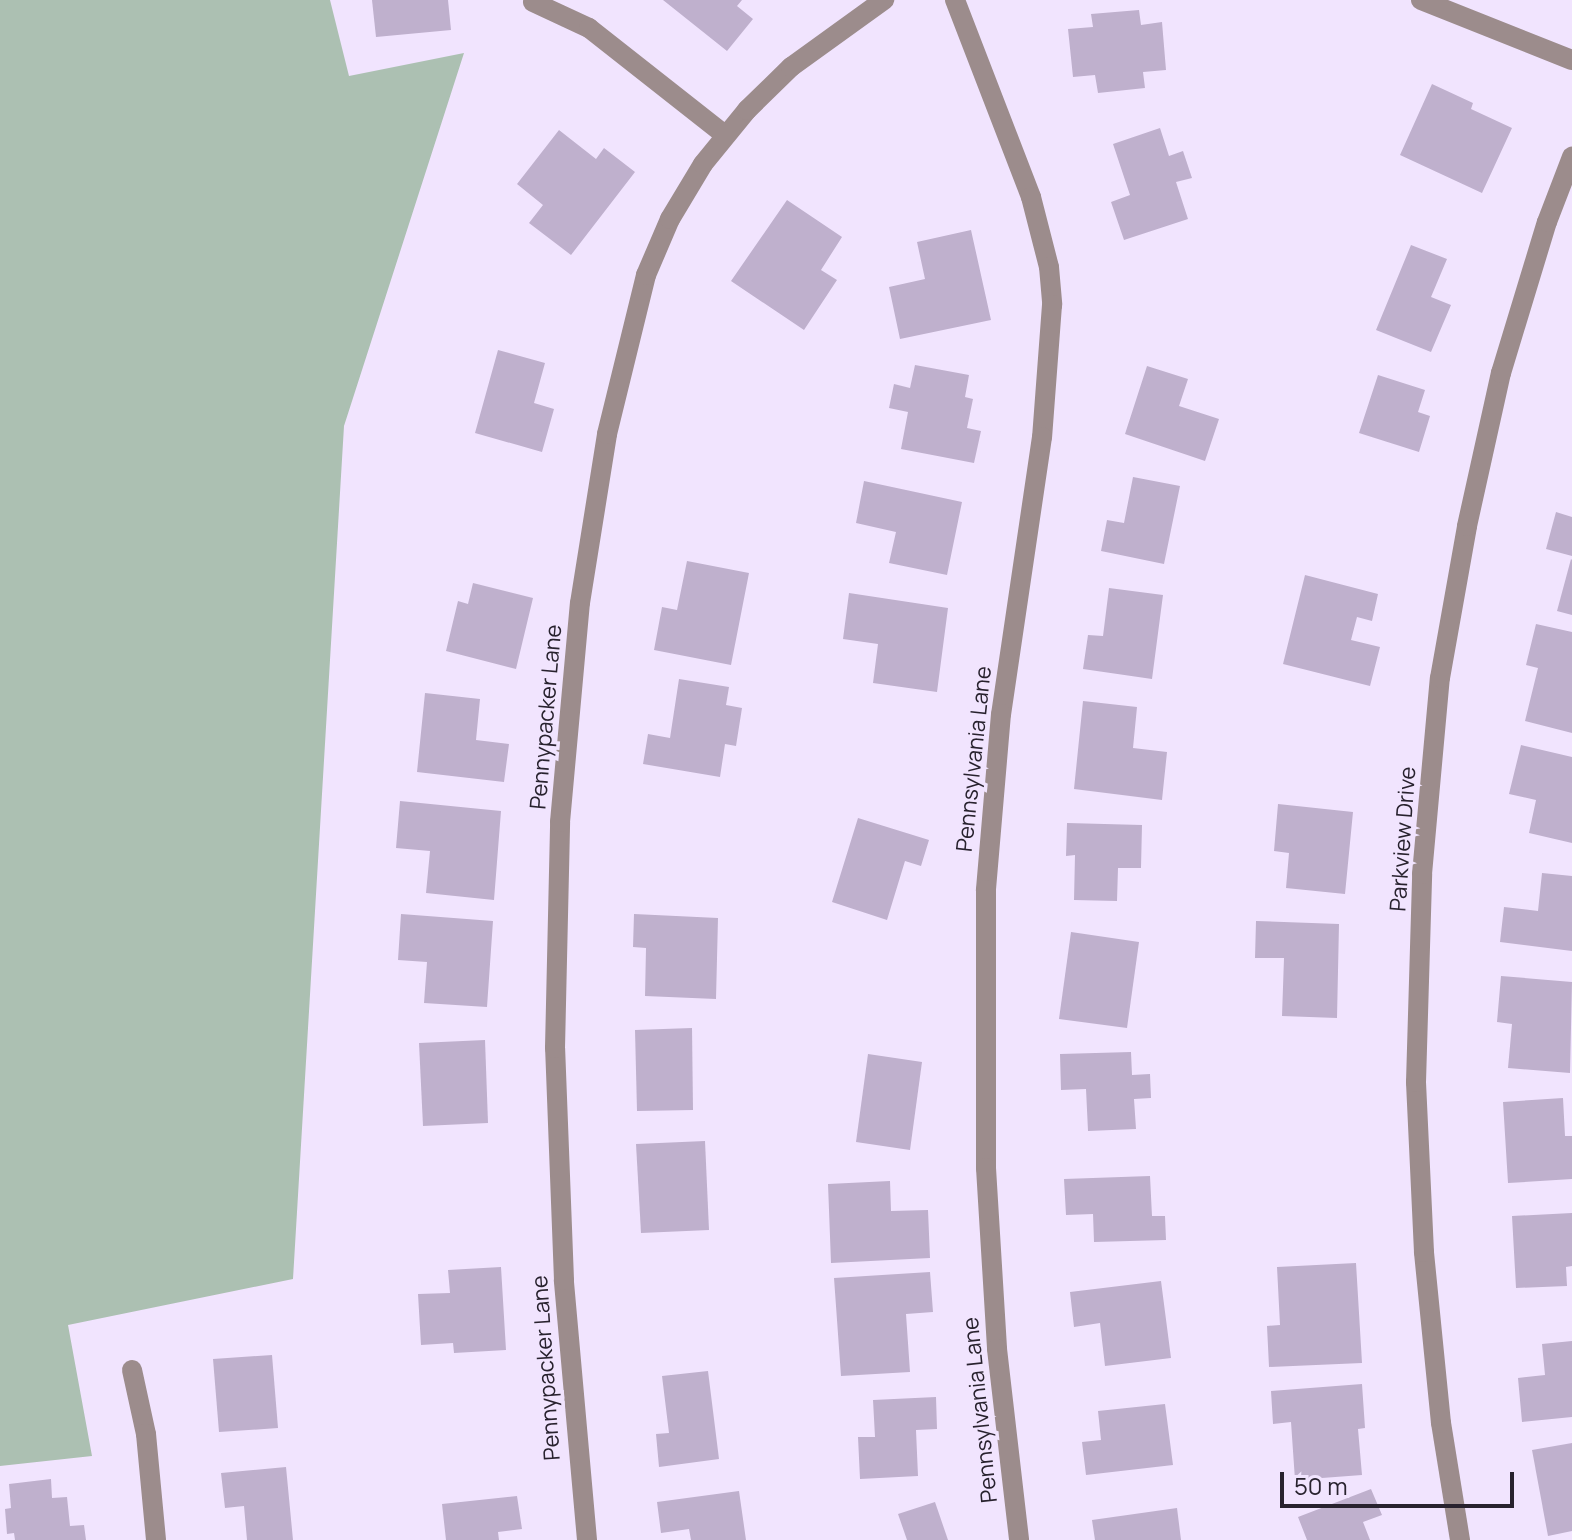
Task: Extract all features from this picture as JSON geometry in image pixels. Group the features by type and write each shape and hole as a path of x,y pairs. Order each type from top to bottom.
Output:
{"street":[{"name":"Pennypacker Lane","path":"587,1540 569,1366 555,1048 560,822 580,603 610,421 637,304 670,219 725,135 791,67 884,0"},
{"name":"Pennsylvania Lane","path":"955,0 1031,197 1049,267 1052,305 1042,437 1006,671 986,890 986,1168 997,1349 1019,1540"},
{"path":"1421,0 1572,60"},
{"path":"533,2 589,28 725,135"},
{"name":"Parkview Drive","path":"1460,1540 1441,1423 1424,1252 1416,1082 1422,874 1440,678 1467,526 1501,373 1547,222 1572,157"},
{"path":"132,1370 146,1434 156,1540"}],"green space":[{"path":"0,0 330,0 349,76 464,53 344,426 293,1279 68,1325 92,1456 0,1466"}],"building":[{"path":"372,0 448,0 451,30 376,37"},
{"path":"663,0 742,0 737,6 753,19 727,51"},
{"path":"1139,10 1141,25 1162,22 1166,70 1143,72 1145,88 1098,93 1095,75 1073,77 1068,29 1093,27 1091,14"},
{"path":"1432,84 1473,103 1471,109 1512,128 1482,193 1400,155"},
{"path":"1160,128 1169,156 1183,151 1192,178 1176,182 1188,219 1124,240 1111,202 1130,195 1113,144"},
{"path":"559,130 596,159 604,148 635,172 571,255 529,223 543,205 517,184"},
{"path":"787,200 842,237 821,270 837,280 804,330 731,281"},
{"path":"971,230 991,320 900,339 889,287 925,279 917,242"},
{"path":"1411,245 1447,259 1431,297 1451,305 1431,352 1376,330"},
{"path":"498,350 545,363 534,403 554,409 542,452 475,433"},
{"path":"915,365 969,375 965,397 973,399 967,428 981,431 974,463 901,449 908,412 889,408 894,384 910,388"},
{"path":"1147,366 1188,379 1179,406 1219,419 1205,461 1125,434"},
{"path":"1378,375 1425,390 1418,412 1430,416 1419,452 1359,433"},
{"path":"1133,477 1180,486 1164,564 1101,551 1107,520 1124,523"},
{"path":"864,481 962,502 947,575 889,563 896,532 856,523"},
{"path":"1556,512 1572,517 1572,556 1546,549"},
{"path":"1572,560 1572,615 1557,611"},
{"path":"687,561 749,573 731,665 654,650 662,607 677,610"},
{"path":"1305,575 1378,594 1372,621 1357,617 1351,640 1380,647 1370,686 1283,664"},
{"path":"473,583 533,598 516,669 446,651 458,601 468,604"},
{"path":"1109,588 1163,595 1152,679 1083,669 1088,635 1103,636"},
{"path":"849,593 948,608 937,692 873,683 878,644 843,639"},
{"path":"1536,624 1572,632 1572,733 1525,721 1538,668 1526,665"},
{"path":"679,679 729,687 726,705 742,708 736,746 725,744 720,777 643,764 648,734 670,738"},
{"path":"425,693 480,699 476,740 509,744 504,782 417,772"},
{"path":"1083,701 1137,707 1133,748 1167,752 1162,800 1074,789"},
{"path":"1521,745 1572,757 1572,843 1529,833 1536,800 1509,794"},
{"path":"400,801 501,811 494,900 426,893 430,851 396,848"},
{"path":"1278,804 1353,812 1345,894 1286,888 1289,853 1274,851"},
{"path":"858,818 929,840 921,866 905,861 887,920 832,902"},
{"path":"1067,823 1142,825 1141,868 1118,868 1117,901 1074,900 1075,855 1066,856"},
{"path":"1542,873 1572,876 1572,951 1500,942 1504,907 1538,911"},
{"path":"401,914 493,921 487,1007 424,1003 427,962 398,960"},
{"path":"634,914 718,918 716,999 645,996 646,948 633,947"},
{"path":"1256,921 1339,924 1337,1018 1282,1016 1284,958 1255,958"},
{"path":"1071,932 1139,942 1127,1028 1059,1019"},
{"path":"1501,976 1572,982 1570,1073 1508,1068 1512,1024 1497,1022"},
{"path":"692,1028 693,1110 637,1111 635,1030"},
{"path":"485,1040 488,1123 423,1126 419,1043"},
{"path":"1131,1052 1132,1075 1150,1074 1151,1098 1134,1099 1136,1129 1088,1131 1086,1089 1061,1090 1060,1054"},
{"path":"868,1054 922,1062 910,1150 856,1142"},
{"path":"1563,1098 1565,1136 1572,1136 1572,1179 1508,1183 1503,1102"},
{"path":"705,1141 709,1230 641,1233 636,1144"},
{"path":"1150,1176 1152,1216 1165,1216 1166,1240 1094,1242 1093,1214 1066,1215 1064,1179"},
{"path":"890,1181 891,1211 928,1210 930,1258 831,1263 828,1184"},
{"path":"1572,1213 1572,1266 1566,1267 1567,1286 1516,1288 1512,1216"},
{"path":"1356,1263 1362,1363 1269,1367 1267,1326 1280,1325 1277,1267"},
{"path":"501,1267 506,1350 454,1353 453,1343 421,1345 418,1294 450,1293 448,1270"},
{"path":"930,1272 933,1312 906,1314 910,1372 841,1376 834,1278"},
{"path":"1161,1281 1171,1358 1105,1366 1100,1323 1074,1327 1070,1292"},
{"path":"1572,1341 1572,1417 1522,1422 1518,1378 1545,1375 1542,1344"},
{"path":"272,1355 278,1428 219,1432 213,1359"},
{"path":"708,1371 719,1459 659,1467 656,1434 669,1433 662,1376"},
{"path":"1362,1384 1365,1428 1358,1429 1362,1475 1295,1480 1291,1422 1273,1424 1271,1391"},
{"path":"936,1397 937,1429 916,1430 918,1476 860,1479 858,1437 875,1437 873,1400"},
{"path":"1165,1404 1173,1465 1086,1475 1082,1442 1101,1440 1098,1411"},
{"path":"1572,1443 1572,1531 1548,1536 1532,1450"},
{"path":"286,1467 293,1540 247,1540 244,1506 225,1508 221,1473"},
{"path":"51,1479 52,1498 67,1497 70,1526 84,1525 86,1540 15,1540 14,1533 7,1534 5,1509 11,1508 9,1484"},
{"path":"1371,1489 1382,1515 1363,1522 1370,1540 1307,1540 1298,1517"},
{"path":"739,1491 746,1540 691,1540 689,1529 661,1533 657,1502"},
{"path":"517,1496 522,1529 498,1532 499,1540 446,1540 442,1504"},
{"path":"935,1502 948,1540 907,1540 898,1514"},
{"path":"1177,1508 1181,1540 1095,1540 1092,1520"}]}
